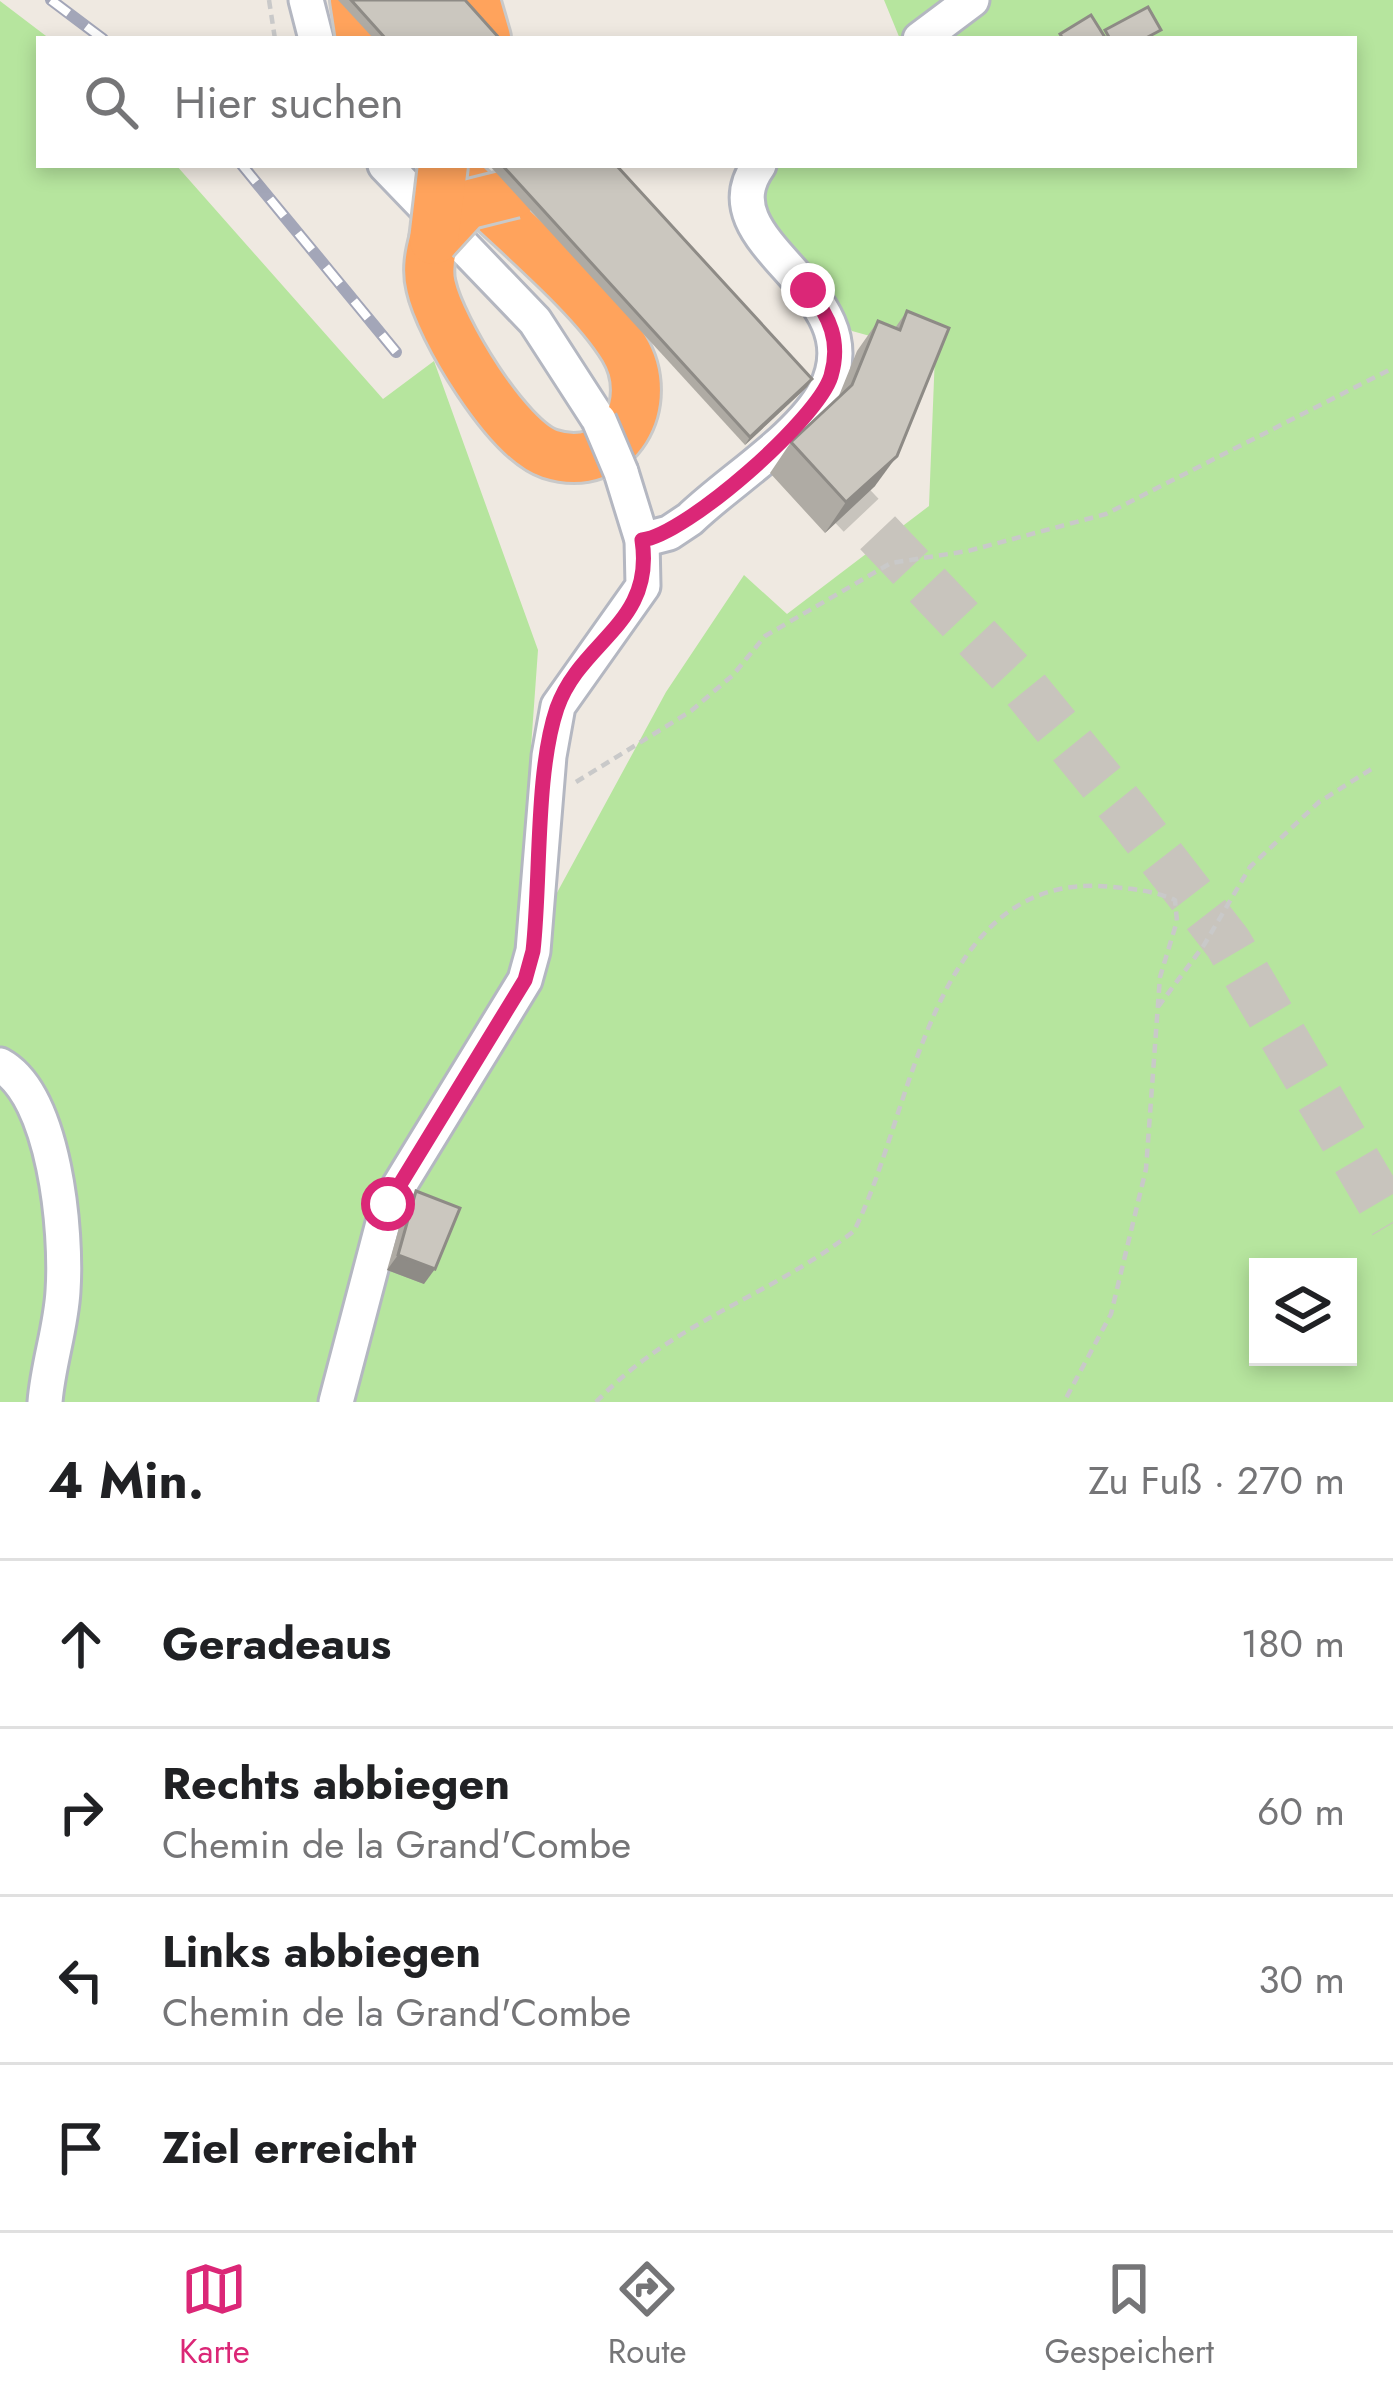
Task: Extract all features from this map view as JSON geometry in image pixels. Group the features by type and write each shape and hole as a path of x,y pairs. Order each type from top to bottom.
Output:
{"highway":[{"path":"355,0 361,36"},
{"path":"475,0 485,36"},
{"path":"445,168 429,276 437,308 519,433 544,452 571,457 592,454 619,440 634,418 639,392 624,348 448,168"},
{"path":"434,240 466,205 514,193"}],"street":[{"path":"306,0 315,36"},
{"path":"924,36 972,0"},
{"path":"336,1402 388,1204 525,980 533,951 552,729 566,688 639,598 645,574 642,540 599,421 535,321 388,168"},
{"path":"642,540 690,519 813,408 832,372 835,343 826,313 757,230 746,208 748,183 756,168"},
{"path":"0,1065 23,1081 39,1108 62,1238 63,1294 46,1402"}],"path":[{"path":"268,0 274,36"},
{"path":"546,786 582,779 692,711 733,675 765,636 891,563 968,551 1106,514 1393,368"},
{"path":"1158,1007 1204,945 1250,867 1318,802 1373,768"},
{"path":"596,1402 663,1342 822,1256 854,1231 871,1197 945,986 996,918 1048,888 1082,884 1154,891 1175,900 1177,921 1160,977 1146,1168 1111,1314 1064,1402"}],"green space":[{"path":"884,0 1393,0 1393,1402 0,1402 0,1 46,36 36,36 36,168 179,168 383,399 434,361 538,650 515,970 666,692 744,575 787,614 929,506 935,354 852,331 761,213 761,179 774,168 1357,168 1357,36 899,36"}],"building":[{"path":"351,0 465,0 497,36 383,36"},
{"path":"1148,7 1161,30 1150,36 1108,36 1105,30"},
{"path":"1091,15 1104,36 1061,36"},
{"path":"505,168 619,168 812,379 750,437"},
{"path":"907,311 949,328 897,456 846,502 791,442 852,385 878,321 900,330"},
{"path":"416,1191 460,1208 435,1269 398,1255"}],"tunnel":[{"path":"729,376 1024,687 1127,813 1228,943 1393,1223"}],"railway":[{"path":"51,0 99,36"},
{"path":"244,168 396,352"}],"route":[{"path":"388,1204 400,1177 525,980 533,951 548,756 558,706 566,688 639,598 645,574 642,540 669,533 690,519 801,420 826,390 835,343 826,313 808,290"}]}
